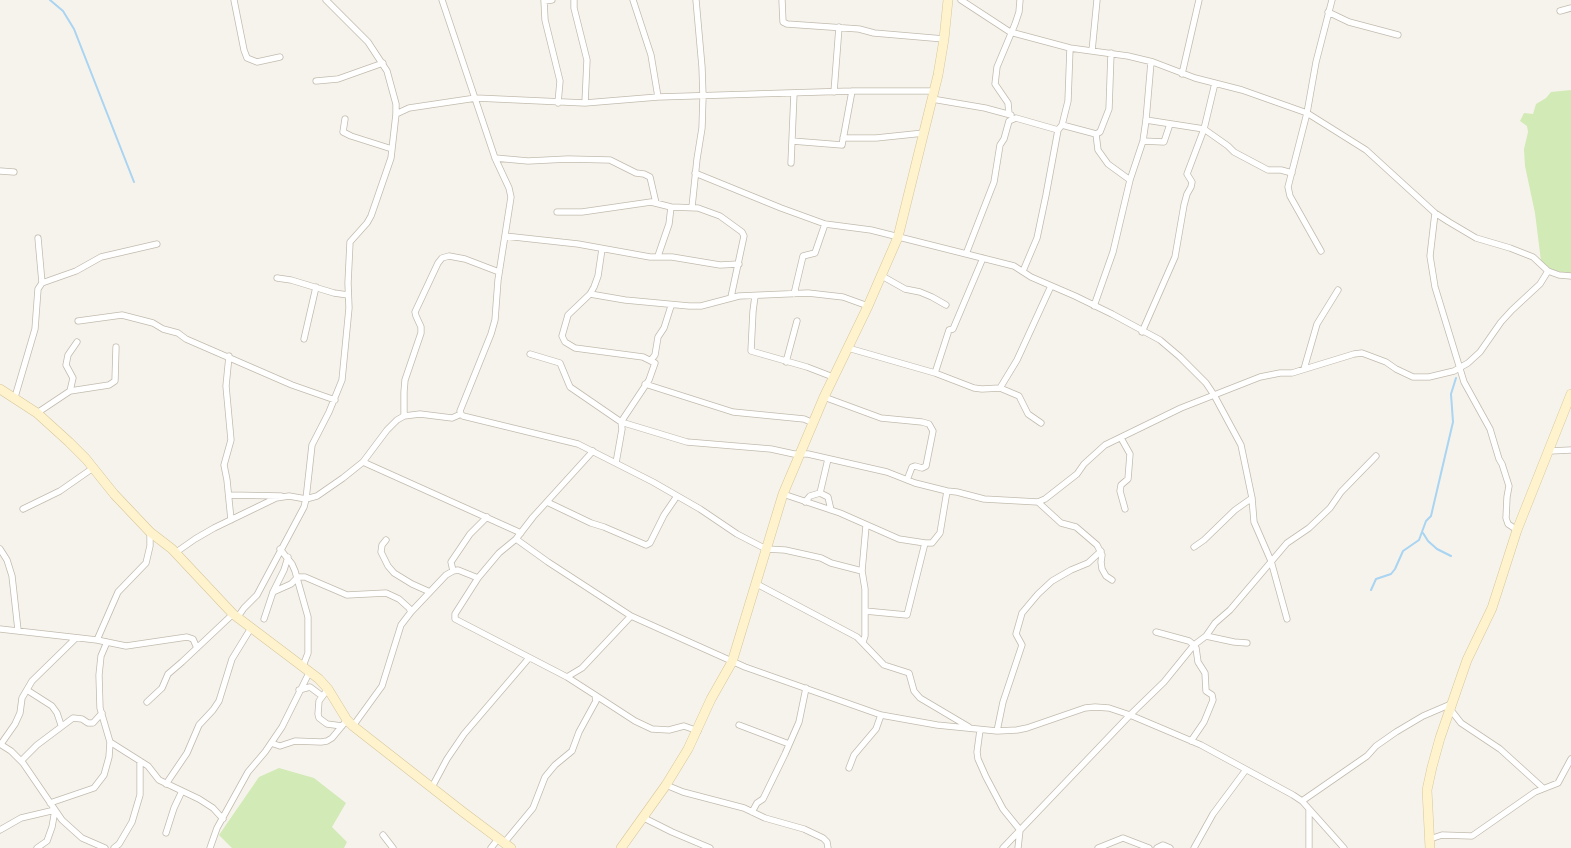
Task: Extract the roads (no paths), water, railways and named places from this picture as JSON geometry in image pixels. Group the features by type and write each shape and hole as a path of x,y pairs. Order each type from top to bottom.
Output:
{"street":[{"path":"234,0 247,58 257,62 280,57"},
{"path":"147,702 162,688 168,674 244,608 256,595 300,516 306,499 312,445 335,400 342,380 349,308 350,242 371,216 392,150 396,114 393,92 383,63 368,42 326,0"},
{"path":"442,0 495,158 509,188 511,197 499,272 497,307 491,334 460,411 461,414"},
{"path":"552,0 544,1 545,20 560,81 558,103"},
{"path":"574,0 574,8 587,60 585,103"},
{"path":"632,0 652,56 658,97"},
{"path":"692,207 702,128 702,66 696,0"},
{"path":"782,0 783,22 787,24 839,27 874,33 944,39"},
{"path":"621,848 666,785 698,730 711,699 732,662 783,494 824,397 882,276 898,237 933,95 944,39 948,0"},
{"path":"961,0 1010,32 1070,48 1111,53 1151,62 1182,74 1242,90 1307,113 1366,150 1435,213 1476,238 1533,257 1548,271 1559,275 1571,276"},
{"path":"1009,114 1008,103 995,84 997,67 1019,12 1020,0"},
{"path":"1092,51 1097,0"},
{"path":"1182,74 1199,0"},
{"path":"1321,251 1290,196 1288,187 1307,113 1332,0"},
{"path":"1560,11 1571,8"},
{"path":"1328,12 1349,22 1398,35"},
{"path":"834,92 839,27"},
{"path":"1023,271 1037,238 1060,127 1068,102 1070,48"},
{"path":"396,114 409,108 476,98 585,103 658,97 852,91 933,95 1009,114 1016,118 1096,134 1100,132 1104,125 1109,109 1111,53"},
{"path":"1094,306 1113,252 1130,180 1143,140 1151,62"},
{"path":"316,81 338,79 383,63"},
{"path":"1142,332 1175,257 1184,205 1192,182 1187,174 1204,129 1215,83"},
{"path":"792,141 842,145 852,91"},
{"path":"791,162 794,93"},
{"path":"966,254 994,182 1000,145 1004,139 1009,121 1016,118"},
{"path":"345,119 343,132 392,150"},
{"path":"1146,120 1204,129 1234,152 1268,170 1281,170 1292,173"},
{"path":"1143,140 1164,142 1170,124"},
{"path":"843,138 876,138 924,134"},
{"path":"1096,134 1098,150 1108,164 1130,180"},
{"path":"495,158 520,161 610,160 636,173 650,177 656,203"},
{"path":"0,171 14,172"},
{"path":"695,173 825,224 871,230 1014,266 1030,277 1075,296 1160,340 1180,356 1206,383 1241,445 1252,498 1254,522 1271,561 1287,619"},
{"path":"557,212 582,212 656,203 671,207 692,207 720,216 744,233 731,297"},
{"path":"658,256 669,224 671,207"},
{"path":"1435,213 1430,256 1432,274 1467,390 1490,430 1509,486 1506,518 1508,524 1517,530"},
{"path":"794,294 803,256 815,253 825,224"},
{"path":"505,236 578,244 642,256 672,256 720,265 739,264"},
{"path":"38,238 42,283"},
{"path":"14,397 35,329 38,289 42,283 76,272 101,257 158,244"},
{"path":"602,249 598,276 590,294 568,315 562,333 565,342 580,349 632,355 651,360 655,363 645,384 621,422 622,429 616,463"},
{"path":"404,416 405,380 421,326 416,312 438,263 442,258 449,256 465,259 499,272"},
{"path":"935,373 949,330 953,329 983,258"},
{"path":"530,354 560,363 570,387 621,422 687,442 800,453 887,472 907,480 984,499 1038,502 1045,499 1076,474 1105,445 1181,408 1260,378 1280,373 1292,373 1362,353 1386,362 1413,377 1429,377 1454,371 1468,363 1480,352 1501,322 1540,284 1548,271"},
{"path":"882,276 906,289 926,294 946,305"},
{"path":"277,278 348,295"},
{"path":"1000,388 1017,360 1051,286"},
{"path":"304,339 316,287"},
{"path":"1304,369 1317,324 1338,290"},
{"path":"590,294 672,306 700,306 731,297 794,294 835,296 868,306"},
{"path":"755,296 751,351 833,377"},
{"path":"651,360 655,355 658,337 664,328 672,306"},
{"path":"78,321 122,315 132,316 178,333 186,339 229,356 292,385 335,400"},
{"path":"786,362 797,321"},
{"path":"70,391 73,378 66,365 68,355 77,342"},
{"path":"37,413 70,391 109,385 115,381 116,347"},
{"path":"848,348 935,373 974,388 1000,388 1019,396 1028,414 1041,423"},
{"path":"229,356 226,386 231,440 224,465 229,495 230,520"},
{"path":"645,384 733,412 804,419 813,423"},
{"path":"0,389 37,413 69,442 150,532 175,553 235,616 306,668 348,724 504,843"},
{"path":"1430,844 1429,779 1450,706 1467,660 1492,608 1517,530 1550,451 1571,394"},
{"path":"824,397 881,418 929,424 933,431 926,466 922,468 915,466 912,468 907,480"},
{"path":"229,495 284,496 306,499 317,496 363,462 387,430 404,416 420,414 452,418 461,414"},
{"path":"461,414 566,440 593,451 677,496 737,534 766,549 785,550 821,558 830,563 862,571"},
{"path":"1121,438 1130,454 1128,479 1122,485 1120,491 1125,509"},
{"path":"1550,451 1571,450"},
{"path":"593,451 533,517 516,539 499,553 478,578 455,614 455,619 567,677 635,721 652,729 669,730 684,726 698,730"},
{"path":"1003,848 1164,682 1194,645 1206,636 1215,623 1230,610 1288,543 1309,528 1330,508 1341,492 1376,456"},
{"path":"820,493 828,459"},
{"path":"363,462 521,533"},
{"path":"23,508 60,490 93,468"},
{"path":"783,494 831,510 899,539 932,543 940,533 947,491"},
{"path":"805,502 810,496 820,493 828,496 831,510"},
{"path":"175,553 195,539 230,520 284,496"},
{"path":"548,502 591,523 646,545 650,543 664,515 677,496"},
{"path":"1194,547 1204,540 1235,510 1252,498"},
{"path":"1038,502 1061,523 1076,527 1097,546 1100,551 1102,569 1106,576 1112,580"},
{"path":"453,571 450,562 470,534 487,517"},
{"path":"864,642 865,589 862,571 866,526"},
{"path":"97,640 118,592 146,563 150,546 150,532"},
{"path":"516,539 631,616 732,662 881,715 937,725 997,730 1027,728 1095,706 1109,708 1130,715 1201,745 1302,801 1344,848"},
{"path":"386,540 382,545 381,552 388,566 394,573 430,592"},
{"path":"865,612 907,615 925,543"},
{"path":"0,549 7,560 12,576 18,630"},
{"path":"210,848 217,828 248,772 286,720 306,668 309,622 298,577 288,557 280,550"},
{"path":"997,730 1005,694 1022,645 1016,634 1022,613 1052,581 1088,563 1100,551"},
{"path":"264,619 288,557"},
{"path":"271,743 280,746 295,741 321,742 332,738 348,724 382,686 401,625 411,612 446,575 453,571 458,570 478,578"},
{"path":"273,592 291,584 298,577 305,576 347,595 386,593 399,598 411,612"},
{"path":"755,584 857,637 864,642 884,665 910,673 914,691 920,698 956,720 977,729"},
{"path":"567,677 582,668 631,616"},
{"path":"166,784 189,749 199,725 219,701 232,659 251,628"},
{"path":"0,629 134,646 181,636 193,639 197,648"},
{"path":"1156,632 1189,641 1194,645 1198,662 1205,672 1206,691 1212,695 1213,700 1204,722 1191,742"},
{"path":"1206,636 1247,643"},
{"path":"76,638 32,681 22,698 20,713 15,724 1,744 21,761 62,820 82,838 104,848"},
{"path":"50,803 94,788 104,775 109,757 110,742 102,713 99,675 101,656 107,642"},
{"path":"432,788 447,758 464,734 529,658"},
{"path":"299,690 310,687 325,692"},
{"path":"752,812 757,803 763,799 799,722 806,688"},
{"path":"27,690 52,706 57,713 61,726"},
{"path":"325,692 318,707 319,718 327,724 348,724"},
{"path":"491,848 504,843 533,808 546,777 555,765 572,751 596,701 595,695"},
{"path":"1450,706 1461,723 1500,749 1543,788"},
{"path":"1302,801 1367,756 1376,746 1396,732 1423,716 1450,706"},
{"path":"21,761 38,744 73,718 82,719 88,724 93,723 102,713"},
{"path":"849,768 854,755 876,729 881,715"},
{"path":"738,725 789,744"},
{"path":"977,729 978,759 1003,809 1020,830 1018,848"},
{"path":"110,742 148,766 159,780 200,799 213,808 223,819"},
{"path":"1430,844 1442,835 1472,836 1543,788 1558,783 1571,760"},
{"path":"114,848 119,844 132,822 140,794 140,761"},
{"path":"1194,848 1213,814 1245,771"},
{"path":"666,785 816,834 827,842 828,848"},
{"path":"166,833 182,791"},
{"path":"1309,809 1309,848"},
{"path":"0,830 21,818 55,810"},
{"path":"36,848 47,841 55,810"},
{"path":"644,818 710,848"},
{"path":"383,835 393,848"},
{"path":"1098,848 1123,838 1149,848"},
{"path":"1157,848 1163,845 1170,848"}],"waterway":[{"path":"50,0 63,11 74,29 134,182"},
{"path":"1371,590 1376,579 1391,574 1403,551 1419,540 1426,521 1431,516 1453,422 1451,394 1456,378"},
{"path":"1423,533 1428,541 1437,549 1451,556"}]}
